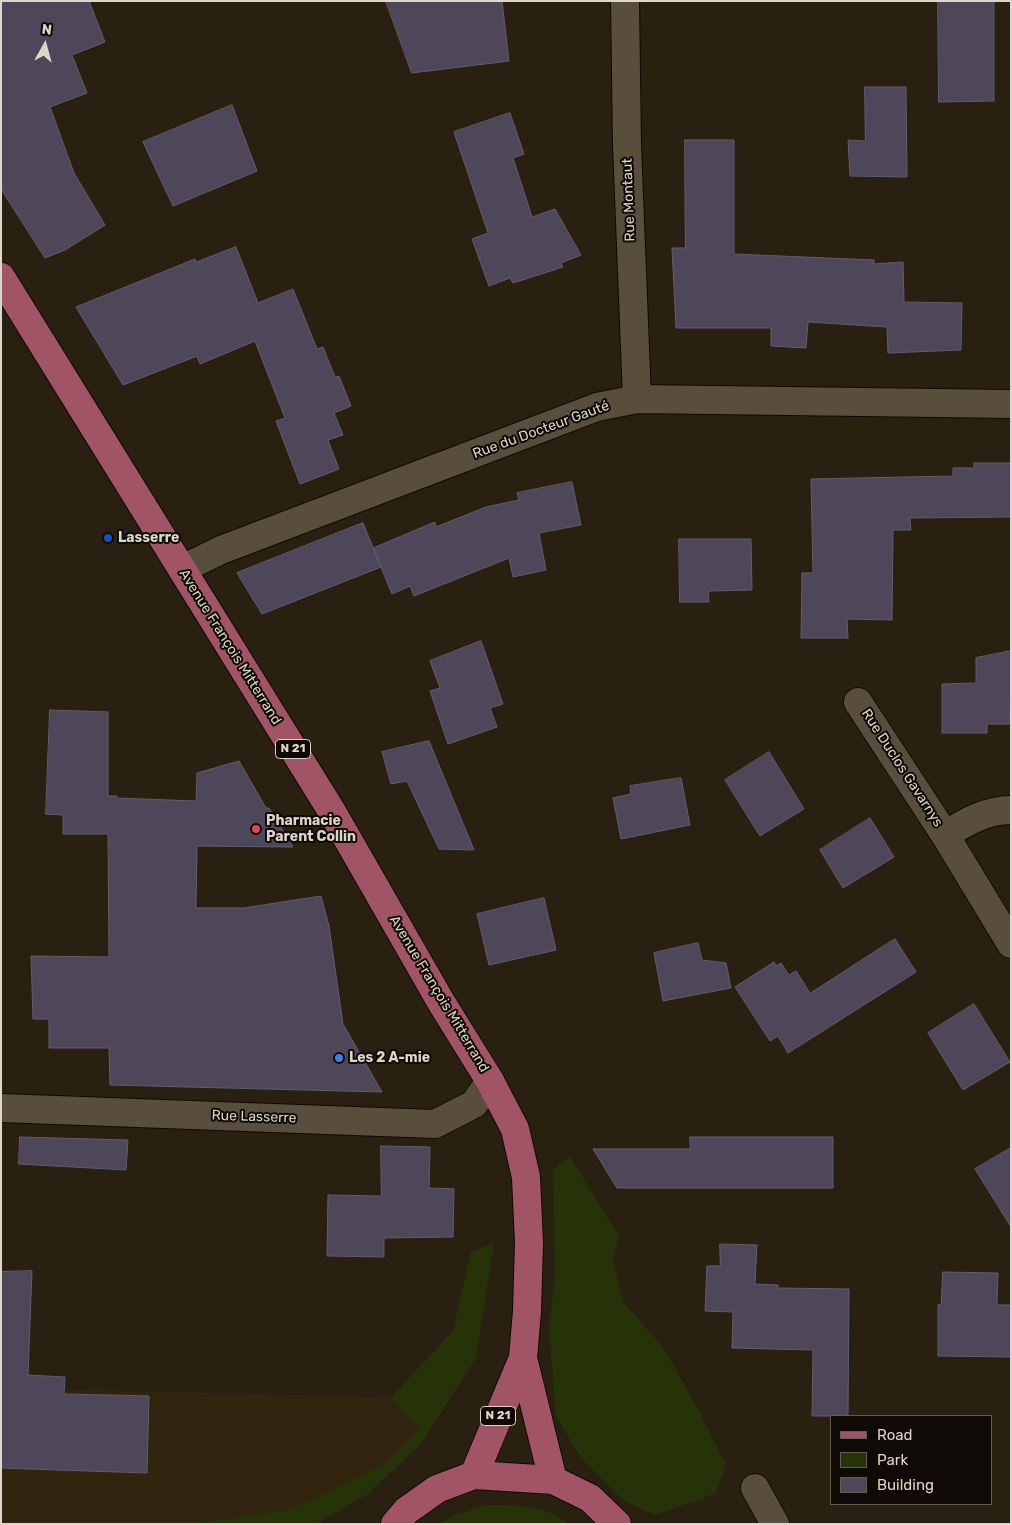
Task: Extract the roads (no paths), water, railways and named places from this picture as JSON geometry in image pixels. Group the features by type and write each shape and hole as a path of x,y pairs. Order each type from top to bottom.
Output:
{"main road":[{"name":"Avenue François Mitterrand","path":"1,277 331,810 441,1002 490,1082 515,1129 526,1177 529,1243 527,1311 523,1358"},
{"name":"N 21","path":"474,1475 523,1358"},
{"name":"N 21","path":"523,1358 553,1480"},
{"path":"395,1524 406,1511 437,1489 474,1475 553,1480 590,1498 617,1524"}],"street":[{"name":"Rue Montaut","path":"625,1 627,145 637,399"},
{"name":"Rue du Docteur Gauté","path":"182,569 221,550 588,411 637,399 1011,404"},
{"name":"Rue Duclos Gavarnys","path":"858,702 945,835 1011,944"},
{"name":"Rue Duclos Gavarnys","path":"945,835 972,818 1002,810 1011,810"},
{"name":"Rue Lasserre","path":"1,1108 435,1124 474,1104 490,1082"},
{"path":"755,1488 775,1524"}],"place":[{"name":"Lasserre","path":"108,538"},
{"name":"Pharmacie Parent Collin","path":"256,829"},
{"name":"Les 2 A-mie","path":"339,1058"}]}
